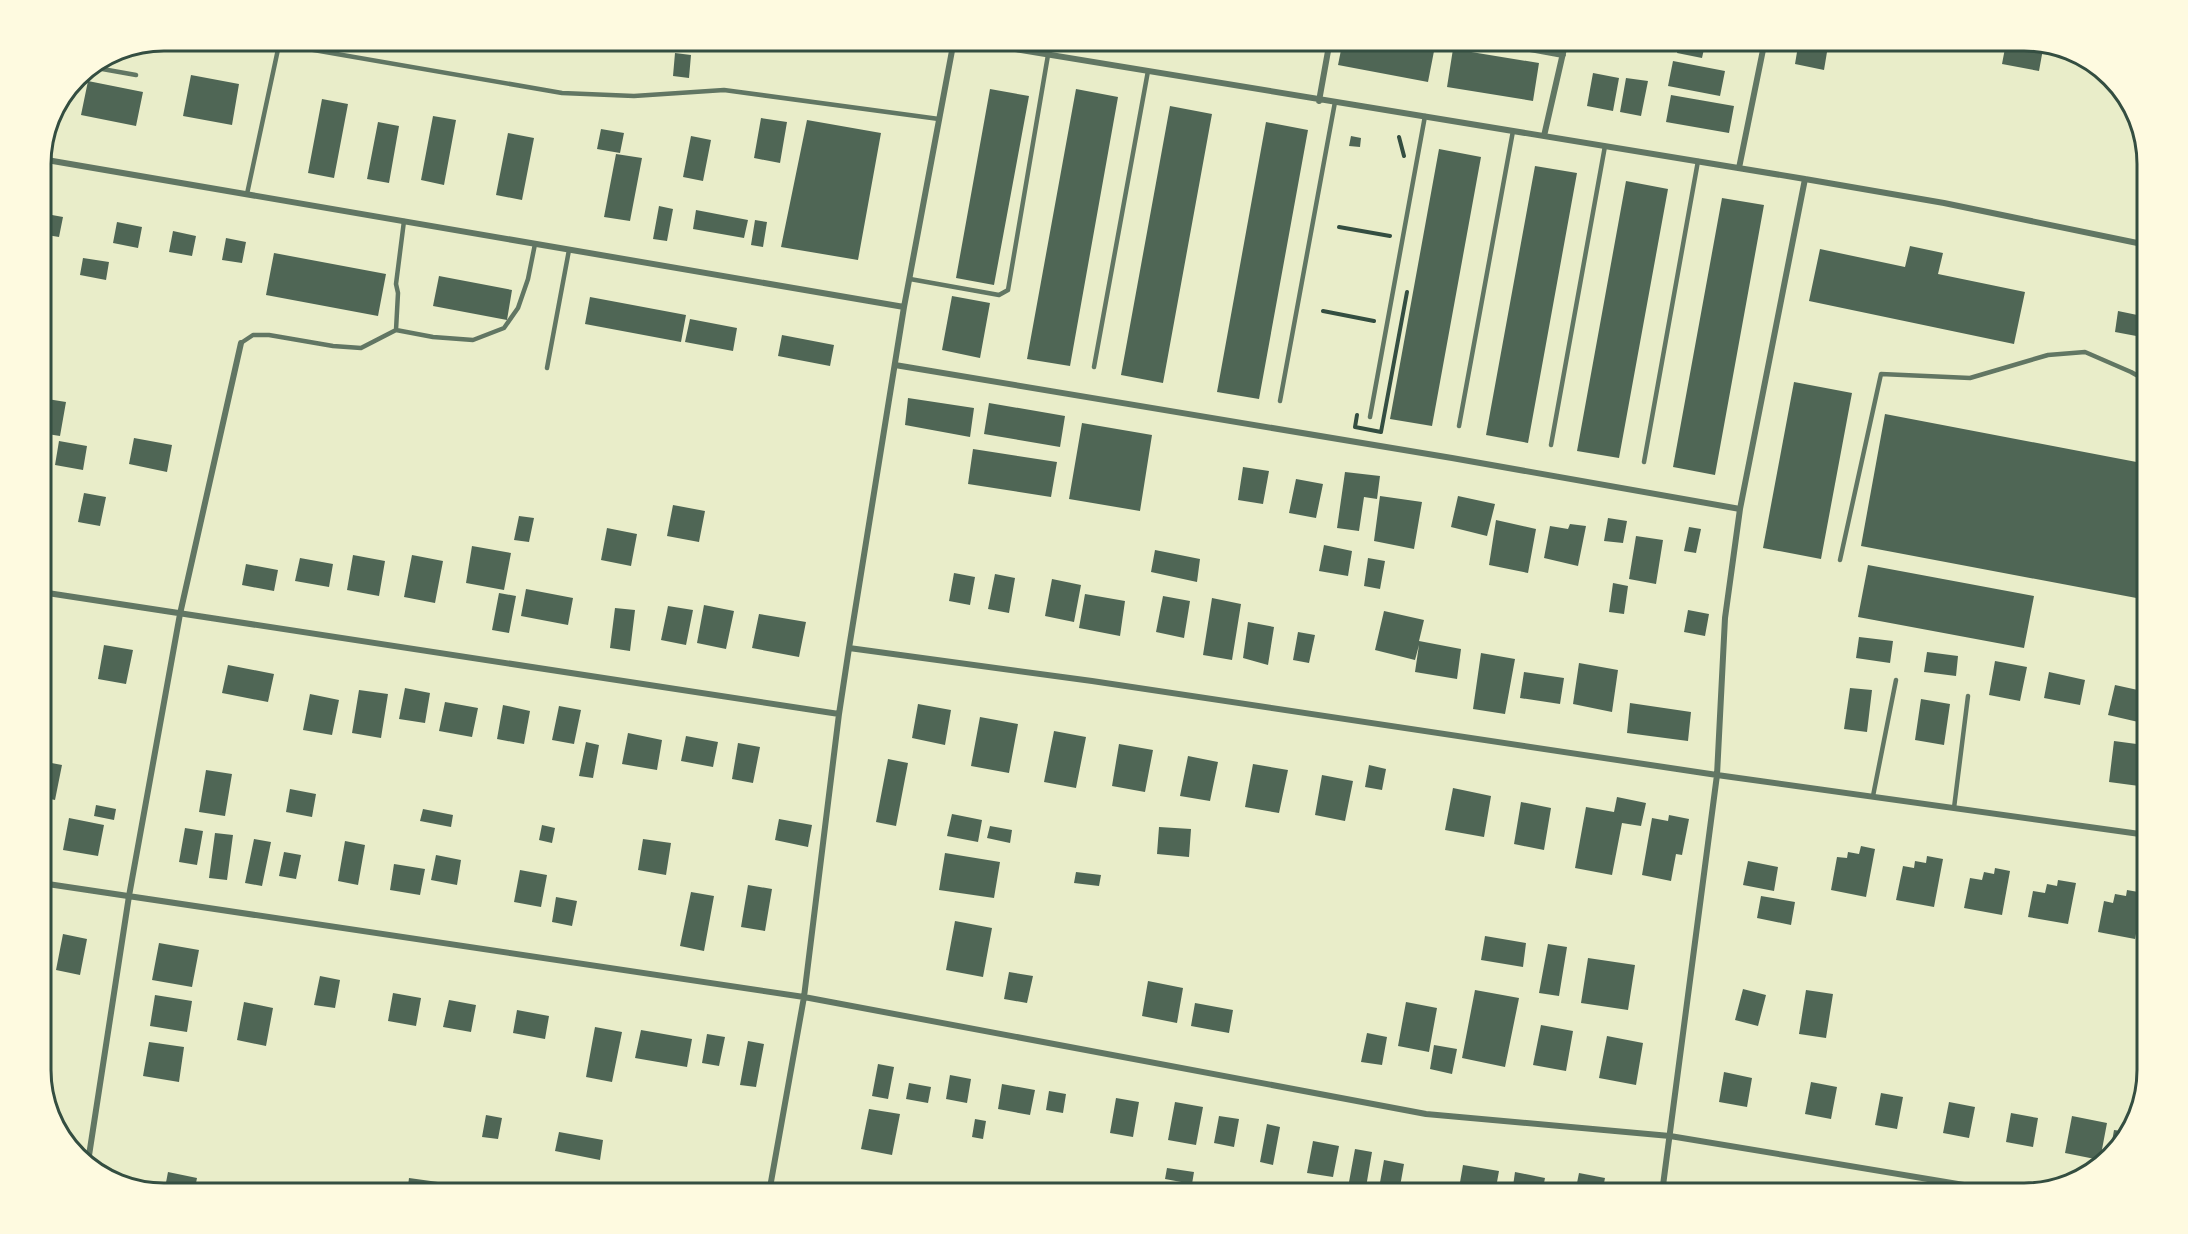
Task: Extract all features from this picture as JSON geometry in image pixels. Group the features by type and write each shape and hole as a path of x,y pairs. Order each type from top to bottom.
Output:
{"street":[{"path":"772,1183 804,997 849,648 904,307 952,51"},
{"path":"1025,51 1805,179 1944,203 2137,243"},
{"path":"1318,100 1328,51"},
{"path":"1541,51 1563,55"},
{"path":"1544,136 1564,51"},
{"path":"1739,168 1763,51"},
{"path":"51,161 904,307"},
{"path":"1664,1183 1717,775 1725,618 1740,509 1805,179"},
{"path":"89,1155 129,896 180,614 241,343"},
{"path":"895,365 1452,458 1740,509"},
{"path":"51,594 839,714"},
{"path":"849,648 1104,683 1717,775 2137,834"},
{"path":"51,884 804,997 1426,1114 1670,1136 1947,1183"}],"lane":[{"path":"247,194 278,51"},
{"path":"330,51 562,93 634,96 724,90 939,119"},
{"path":"910,279 999,295 1008,290 1048,55"},
{"path":"103,69 136,75"},
{"path":"1094,367 1148,71"},
{"path":"1280,400 1335,102"},
{"path":"1370,417 1425,116"},
{"path":"1459,426 1513,131"},
{"path":"1551,445 1605,146"},
{"path":"1644,462 1698,161"},
{"path":"396,330 398,293 396,284 404,221"},
{"path":"241,343 253,336 269,335 333,346 361,348 396,330 433,337 473,340 504,328 518,308 528,279 535,244"},
{"path":"547,368 569,250"},
{"path":"1840,560 1881,374 1970,378 2048,355 2085,352 2137,375"},
{"path":"1873,796 1896,680"},
{"path":"1954,808 1968,696"}],"path":[{"path":"1339,227 1390,236"},
{"path":"1323,311 1374,321"}],"building":[{"path":"1341,51 1434,51 1428,82 1338,65"},
{"path":"1453,51 1539,63 1533,101 1447,87"},
{"path":"1677,51 1704,51 1702,58 1677,53"},
{"path":"1797,51 1827,51 1824,70 1795,64"},
{"path":"2004,51 2042,53 2039,71 2002,64"},
{"path":"675,53 691,55 689,78 673,76"},
{"path":"1673,61 1725,71 1720,96 1668,86"},
{"path":"1593,73 1619,78 1613,111 1587,106"},
{"path":"191,75 239,84 232,125 183,116"},
{"path":"1626,78 1648,81 1641,116 1620,112"},
{"path":"88,81 143,92 136,126 81,115"},
{"path":"990,89 1029,96 994,285 956,278"},
{"path":"1076,89 1118,97 1070,366 1027,359"},
{"path":"1671,95 1734,106 1729,133 1666,122"},
{"path":"322,99 348,104 334,178 308,173"},
{"path":"1170,106 1212,114 1163,383 1121,375"},
{"path":"433,116 456,120 444,185 421,180"},
{"path":"761,118 787,122 780,163 754,158"},
{"path":"807,120 881,133 858,260 781,247"},
{"path":"378,122 399,126 389,183 367,179"},
{"path":"1266,122 1308,130 1259,399 1217,392"},
{"path":"601,129 624,133 620,153 597,149"},
{"path":"508,133 534,138 522,200 496,195"},
{"path":"691,136 711,140 703,181 683,177"},
{"path":"1351,136 1361,138 1360,147 1349,146"},
{"path":"1439,149 1481,157 1432,426 1390,419"},
{"path":"616,154 642,158 630,221 604,217"},
{"path":"1535,166 1577,173 1528,443 1486,435"},
{"path":"1626,181 1668,189 1619,458 1577,451"},
{"path":"1722,198 1764,205 1715,475 1673,467"},
{"path":"659,206 673,209 667,241 653,239"},
{"path":"696,210 748,220 744,238 693,229"},
{"path":"51,215 63,217 59,237 51,236"},
{"path":"755,220 767,222 763,247 751,245"},
{"path":"117,222 142,227 138,248 113,243"},
{"path":"173,231 196,236 192,256 169,252"},
{"path":"226,238 246,242 242,263 222,260"},
{"path":"1910,246 1943,253 1938,274 2025,292 2014,344 1809,301 1820,249 1905,267"},
{"path":"274,253 386,274 378,316 266,295"},
{"path":"83,258 109,262 106,280 80,275"},
{"path":"439,276 512,290 507,320 433,306"},
{"path":"952,296 990,303 980,358 942,350"},
{"path":"590,297 686,315 681,342 585,324"},
{"path":"2118,311 2137,315 2137,336 2115,332"},
{"path":"690,319 737,328 733,351 685,342"},
{"path":"782,335 834,345 830,366 778,356"},
{"path":"1794,382 1852,393 1821,559 1763,548"},
{"path":"908,398 974,408 970,437 905,425"},
{"path":"51,400 66,402 60,436 51,435"},
{"path":"989,403 1065,416 1060,447 984,434"},
{"path":"1885,414 2137,462 2137,598 1861,546"},
{"path":"1082,423 1152,435 1140,511 1069,499"},
{"path":"134,438 172,445 167,472 129,464"},
{"path":"59,441 87,446 83,470 55,465"},
{"path":"973,449 1057,462 1051,497 968,484"},
{"path":"1243,467 1269,471 1263,504 1238,500"},
{"path":"1345,472 1380,476 1377,499 1364,497 1359,531 1337,528"},
{"path":"1296,479 1323,484 1316,518 1289,513"},
{"path":"84,493 106,497 100,526 78,522"},
{"path":"1380,496 1422,502 1414,549 1374,541"},
{"path":"1458,496 1495,504 1487,536 1451,527"},
{"path":"673,505 705,511 699,542 667,536"},
{"path":"519,516 534,518 529,542 514,540"},
{"path":"1608,518 1627,521 1623,543 1604,541"},
{"path":"1496,520 1536,529 1528,573 1489,565"},
{"path":"1570,524 1586,526 1578,566 1544,558 1550,526 1568,529"},
{"path":"1689,527 1701,529 1696,553 1684,551"},
{"path":"607,528 637,534 631,566 601,560"},
{"path":"1636,536 1663,540 1656,584 1629,579"},
{"path":"1324,545 1352,551 1348,576 1319,571"},
{"path":"472,546 511,553 504,590 466,583"},
{"path":"1155,550 1200,559 1197,582 1151,572"},
{"path":"353,555 385,561 379,596 347,590"},
{"path":"412,555 443,561 435,603 404,597"},
{"path":"300,558 333,564 329,587 295,581"},
{"path":"1368,558 1385,561 1380,589 1364,586"},
{"path":"246,564 278,570 274,591 242,585"},
{"path":"1868,565 2034,596 2024,648 1858,617"},
{"path":"954,573 975,577 970,605 949,601"},
{"path":"995,574 1015,578 1009,613 988,609"},
{"path":"1052,579 1081,585 1074,622 1045,616"},
{"path":"1613,583 1628,586 1624,614 1609,612"},
{"path":"526,589 573,598 568,625 521,616"},
{"path":"499,593 516,596 509,633 492,630"},
{"path":"1085,594 1125,601 1120,636 1079,628"},
{"path":"1163,596 1190,601 1184,638 1156,632"},
{"path":"1212,598 1241,604 1232,660 1203,655"},
{"path":"704,605 734,611 726,649 697,643"},
{"path":"668,606 693,610 686,645 661,640"},
{"path":"615,608 635,610 630,651 610,648"},
{"path":"1688,610 1709,614 1705,636 1684,632"},
{"path":"1384,611 1424,620 1419,641 1461,649 1457,679 1415,672 1419,645 1415,660 1375,650"},
{"path":"759,614 806,622 799,657 752,648"},
{"path":"1248,622 1274,627 1268,665 1243,658"},
{"path":"1298,632 1315,635 1309,663 1293,660"},
{"path":"1859,637 1893,641 1890,663 1856,658"},
{"path":"104,645 133,650 126,684 98,679"},
{"path":"1927,652 1958,656 1956,676 1924,672"},
{"path":"1481,653 1515,659 1505,714 1473,709"},
{"path":"1995,661 2027,667 2020,701 1989,695"},
{"path":"1579,663 1618,670 1612,712 1573,704"},
{"path":"228,665 274,674 268,702 222,693"},
{"path":"1524,672 1564,678 1560,704 1520,698"},
{"path":"2049,672 2085,680 2080,705 2044,698"},
{"path":"2115,685 2137,690 2137,722 2108,715"},
{"path":"405,688 430,693 425,723 399,719"},
{"path":"1850,688 1872,690 1867,732 1844,729"},
{"path":"359,690 388,694 381,738 352,733"},
{"path":"310,694 339,700 332,735 303,730"},
{"path":"1921,699 1950,704 1944,745 1915,740"},
{"path":"445,702 478,708 472,737 439,731"},
{"path":"1630,703 1691,712 1688,741 1627,733"},
{"path":"918,704 951,710 945,745 912,738"},
{"path":"503,705 530,711 524,744 497,739"},
{"path":"559,706 581,710 574,744 552,740"},
{"path":"980,717 1018,724 1009,773 971,766"},
{"path":"1054,731 1086,737 1076,788 1044,782"},
{"path":"628,733 662,740 657,770 622,764"},
{"path":"686,736 718,742 713,767 681,761"},
{"path":"2114,741 2137,744 2137,786 2109,782"},
{"path":"586,742 599,745 593,778 579,776"},
{"path":"738,743 760,747 753,783 732,779"},
{"path":"1119,744 1153,750 1145,792 1112,786"},
{"path":"1188,756 1218,762 1210,801 1180,796"},
{"path":"888,759 908,763 896,826 876,822"},
{"path":"51,763 62,765 55,800 51,799"},
{"path":"1253,764 1288,770 1279,813 1245,807"},
{"path":"1369,765 1386,769 1382,790 1365,787"},
{"path":"206,770 232,774 225,816 199,812"},
{"path":"1322,775 1353,781 1345,821 1315,815"},
{"path":"1453,788 1491,796 1484,837 1445,830"},
{"path":"290,789 316,794 312,817 286,812"},
{"path":"1617,797 1646,803 1641,826 1622,823 1612,875 1575,868 1586,807 1614,812"},
{"path":"1521,802 1551,808 1544,850 1514,844"},
{"path":"96,805 116,809 114,820 94,816"},
{"path":"423,809 453,815 451,827 420,821"},
{"path":"952,814 982,820 978,842 947,836"},
{"path":"1669,815 1689,819 1682,855 1676,854 1671,881 1642,875 1652,818 1668,821"},
{"path":"69,818 104,825 98,856 63,850"},
{"path":"779,819 812,825 808,847 775,840"},
{"path":"542,825 555,828 552,843 539,840"},
{"path":"990,826 1012,830 1010,843 987,838"},
{"path":"1159,827 1191,829 1189,857 1157,854"},
{"path":"185,828 203,831 197,865 179,862"},
{"path":"215,833 233,835 227,880 209,878"},
{"path":"254,839 271,842 262,886 245,883"},
{"path":"643,839 671,843 666,875 638,870"},
{"path":"345,841 365,845 358,885 338,881"},
{"path":"1861,846 1875,849 1866,897 1831,890 1837,857 1847,858 1848,852 1859,854"},
{"path":"284,852 301,855 296,879 279,876"},
{"path":"945,853 1000,862 994,898 939,890"},
{"path":"436,855 461,860 457,885 431,880"},
{"path":"1927,856 1943,859 1934,907 1896,900 1903,866 1914,868 1915,861 1926,863"},
{"path":"1748,861 1778,867 1774,891 1743,885"},
{"path":"394,864 425,869 420,895 390,890"},
{"path":"1995,868 2010,871 2002,915 1964,908 1970,878 1982,880 1984,872 1994,874"},
{"path":"520,870 547,875 541,907 514,902"},
{"path":"1076,872 1101,875 1099,886 1074,883"},
{"path":"2058,880 2076,883 2068,924 2028,917 2033,891 2045,893 2047,884 2057,886"},
{"path":"748,885 772,889 765,931 741,927"},
{"path":"2127,890 2137,892 2135,939 2098,932 2104,901 2113,903 2115,894 2126,896"},
{"path":"691,892 714,896 704,951 680,946"},
{"path":"1761,896 1795,902 1791,925 1757,918"},
{"path":"556,897 577,901 572,926 552,922"},
{"path":"955,921 992,928 983,977 946,970"},
{"path":"63,934 87,939 80,975 56,970"},
{"path":"1485,936 1526,943 1523,967 1481,960"},
{"path":"159,943 199,950 192,987 152,980"},
{"path":"1548,944 1567,947 1559,996 1539,993"},
{"path":"1588,958 1635,965 1628,1010 1581,1003"},
{"path":"1009,972 1033,976 1027,1003 1004,999"},
{"path":"320,976 340,980 335,1008 314,1005"},
{"path":"1148,981 1183,988 1177,1023 1142,1016"},
{"path":"1743,989 1766,995 1758,1026 1735,1020"},
{"path":"1475,990 1519,998 1505,1067 1462,1058"},
{"path":"1806,990 1833,994 1826,1038 1799,1034"},
{"path":"393,993 421,998 416,1026 388,1021"},
{"path":"155,995 192,1001 187,1032 150,1026"},
{"path":"449,1000 476,1005 471,1032 443,1027"},
{"path":"244,1002 273,1008 266,1046 237,1040"},
{"path":"1406,1002 1437,1008 1429,1052 1398,1046"},
{"path":"1195,1003 1233,1010 1229,1033 1191,1026"},
{"path":"517,1010 549,1016 545,1039 513,1033"},
{"path":"1541,1025 1573,1031 1566,1071 1533,1065"},
{"path":"595,1027 622,1032 612,1082 586,1077"},
{"path":"641,1030 692,1039 687,1067 635,1058"},
{"path":"1367,1033 1387,1037 1382,1065 1361,1062"},
{"path":"707,1034 725,1037 719,1066 702,1063"},
{"path":"1607,1036 1643,1043 1636,1085 1599,1078"},
{"path":"748,1041 764,1044 756,1087 740,1085"},
{"path":"149,1042 184,1047 179,1082 143,1076"},
{"path":"1434,1045 1457,1049 1452,1074 1430,1069"},
{"path":"878,1064 894,1067 888,1099 872,1096"},
{"path":"1724,1072 1752,1078 1747,1107 1719,1102"},
{"path":"950,1075 971,1079 967,1103 946,1099"},
{"path":"1811,1082 1837,1087 1831,1119 1805,1114"},
{"path":"909,1083 931,1087 928,1103 906,1099"},
{"path":"1002,1084 1035,1090 1030,1115 998,1109"},
{"path":"1049,1091 1066,1094 1063,1113 1046,1110"},
{"path":"1881,1093 1903,1097 1897,1129 1875,1125"},
{"path":"1116,1098 1139,1102 1133,1137 1110,1133"},
{"path":"1175,1102 1203,1107 1196,1145 1168,1140"},
{"path":"1949,1102 1975,1107 1969,1138 1943,1133"},
{"path":"869,1109 900,1114 892,1155 861,1149"},
{"path":"2011,1113 2038,1118 2033,1147 2006,1142"},
{"path":"486,1115 502,1118 498,1139 482,1137"},
{"path":"1219,1116 1239,1119 1234,1147 1214,1143"},
{"path":"2072,1116 2107,1123 2101,1152 2094,1159 2065,1153"},
{"path":"975,1119 986,1121 983,1139 972,1137"},
{"path":"1267,1124 1280,1127 1273,1165 1260,1162"},
{"path":"2114,1130 2119,1131 2114,1139 2112,1141"},
{"path":"559,1132 603,1140 600,1160 555,1151"},
{"path":"1313,1141 1339,1146 1333,1177 1307,1173"},
{"path":"1355,1149 1372,1152 1367,1183 1349,1183"},
{"path":"1384,1160 1404,1164 1401,1183 1380,1183"},
{"path":"1463,1165 1499,1171 1497,1183 1460,1183"},
{"path":"1167,1168 1194,1172 1192,1183 1165,1179"},
{"path":"168,1172 197,1178 196,1183 166,1183"},
{"path":"1515,1172 1545,1178 1544,1183 1513,1183"},
{"path":"1579,1173 1605,1178 1604,1183 1577,1183"},
{"path":"409,1178 438,1182 438,1183 408,1183"}]}
